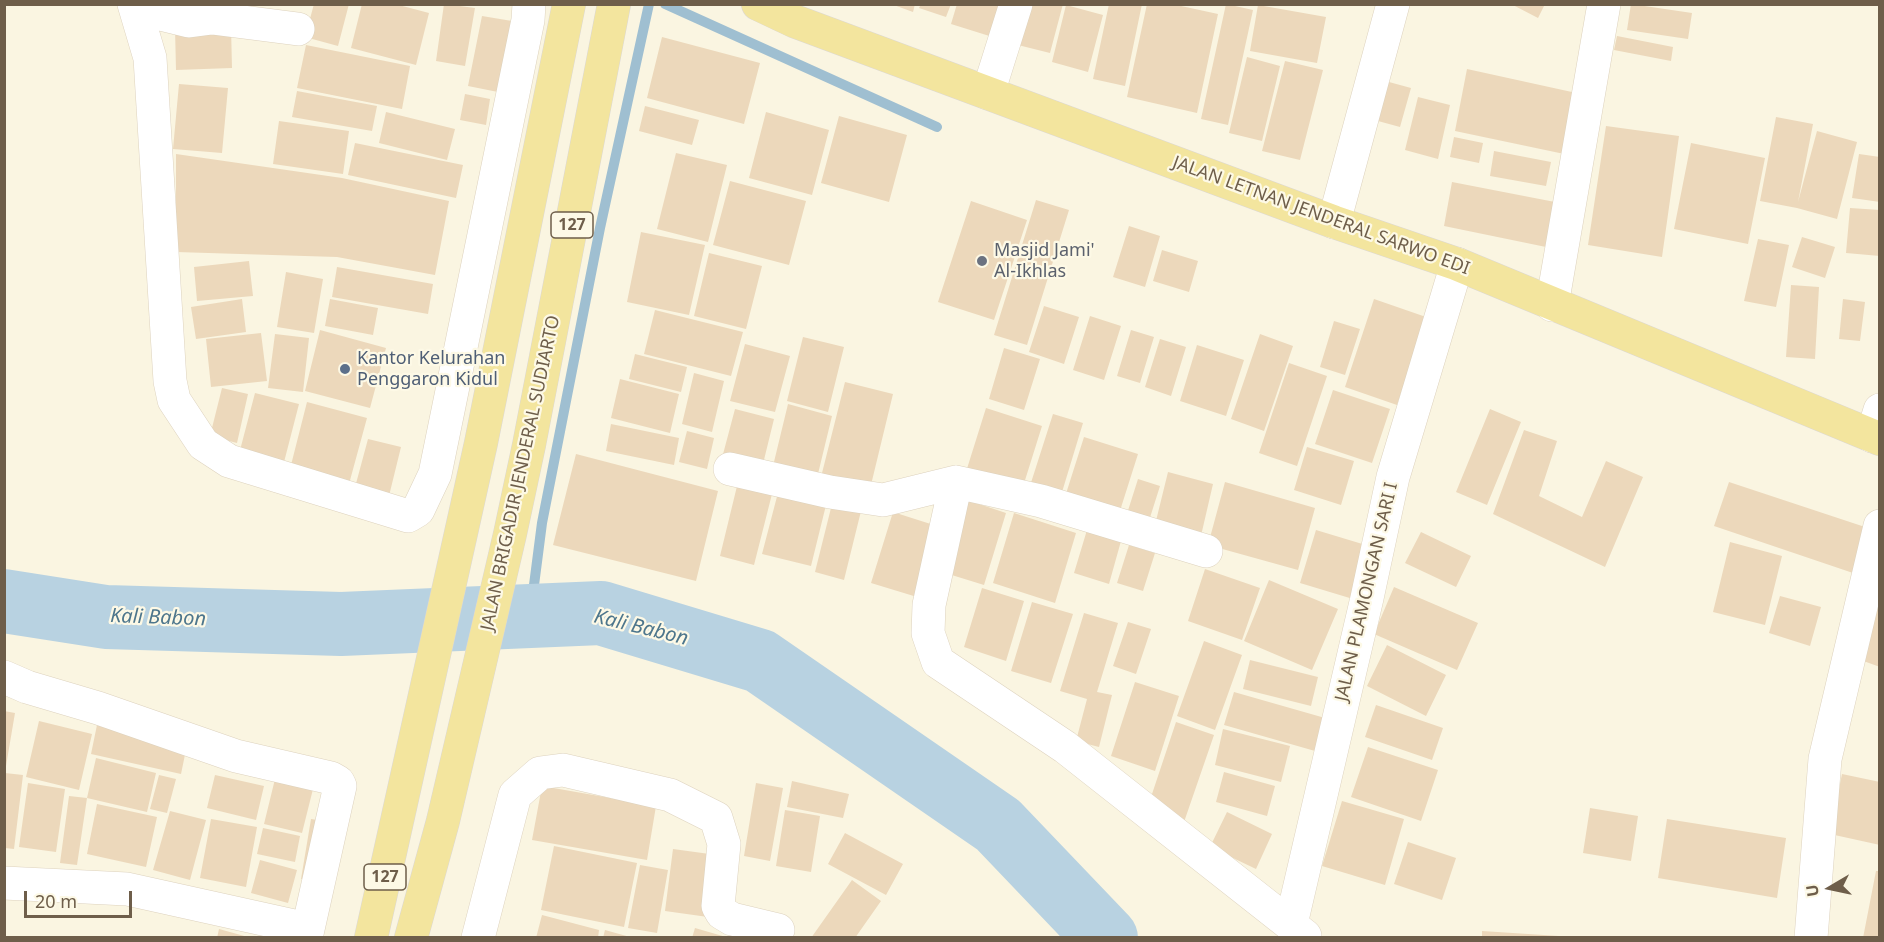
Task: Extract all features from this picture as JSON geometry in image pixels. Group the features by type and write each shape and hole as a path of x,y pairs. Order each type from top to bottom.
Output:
{"main road":[{"name":"JALAN BRIGADIR JENDERAL SUDIARTO","path":"411,938 443,821 529,445 614,4"},
{"name":"JALAN LETNAN JENDERAL SARWO EDI","path":"758,4 794,21 1334,222 1457,264 1552,305 1877,428"},
{"name":"127","path":"371,938 481,443 561,7"}],"street":[{"path":"135,6 150,58 170,381 174,400 203,444 229,461 408,516 418,510 435,474 528,20 529,4"},
{"path":"988,93 1016,4"},
{"path":"1334,222 1393,4"},
{"path":"1552,305 1604,4"},
{"path":"135,6 189,21 212,18 298,29"},
{"name":"JALAN PLAMONGAN SARI I","path":"1299,931 1393,477 1457,264"},
{"path":"730,469 830,492 883,500 956,482 1041,501 1206,551"},
{"path":"956,482 929,604 928,633 938,662 1065,747 1299,931"},
{"path":"1811,938 1825,759 1880,526"},
{"path":"4,677 27,687 98,708 236,756 331,778 340,786 307,933 127,888 4,883"},
{"path":"478,938 515,795 540,773 563,770 670,795 716,818 724,844 718,906 722,914 732,919 778,930"}],"building":[{"path":"314,4 349,4 338,46 305,37"},
{"path":"362,4 395,4 429,13 416,65 351,48"},
{"path":"444,4 475,8 465,66 436,61"},
{"path":"891,4 915,4 913,12"},
{"path":"921,4 951,4 946,17 919,8"},
{"path":"957,4 1010,4 999,39 951,24"},
{"path":"1020,4 1063,4 1050,53 1010,43"},
{"path":"1109,4 1142,4 1125,86 1093,79"},
{"path":"1147,4 1172,4 1218,14 1197,113 1127,97"},
{"path":"1226,4 1253,10 1228,125 1201,119"},
{"path":"1511,4 1545,4 1538,18"},
{"path":"1631,4 1692,13 1688,39 1627,30"},
{"path":"1066,5 1103,15 1088,72 1052,62"},
{"path":"1258,5 1326,17 1317,63 1250,51"},
{"path":"482,16 512,21 498,92 468,86"},
{"path":"231,27 232,68 176,70 175,28"},
{"path":"1617,36 1673,47 1671,61 1614,50"},
{"path":"662,37 760,63 744,124 647,98"},
{"path":"306,45 410,66 402,109 297,88"},
{"path":"1247,57 1280,66 1262,141 1229,133"},
{"path":"1285,61 1323,70 1300,160 1262,151"},
{"path":"1467,69 1581,94 1569,155 1455,131"},
{"path":"1378,79 1411,88 1400,127 1367,118"},
{"path":"179,84 228,88 222,153 173,149"},
{"path":"297,91 377,106 372,131 292,117"},
{"path":"465,94 490,99 486,125 460,120"},
{"path":"1418,97 1450,105 1438,159 1405,150"},
{"path":"645,106 699,120 692,145 639,131"},
{"path":"386,112 455,129 447,160 379,143"},
{"path":"766,112 829,130 812,195 749,178"},
{"path":"839,116 907,135 889,202 821,183"},
{"path":"1776,117 1813,124 1798,202 1817,131 1857,142 1837,219 1760,201"},
{"path":"279,121 349,131 343,174 273,164"},
{"path":"1606,126 1679,136 1662,257 1588,245"},
{"path":"1454,137 1483,143 1479,163 1450,157"},
{"path":"355,143 463,165 456,198 348,175"},
{"path":"1691,143 1765,158 1748,244 1674,229"},
{"path":"1494,151 1551,162 1546,186 1490,176"},
{"path":"676,153 727,165 708,242 657,229"},
{"path":"176,154 342,178 449,201 435,275 337,257 176,252"},
{"path":"1859,154 1880,157 1880,202 1852,198"},
{"path":"730,181 806,201 789,265 713,245"},
{"path":"1452,182 1555,202 1546,247 1444,226"},
{"path":"1036,200 1069,210 1027,345 994,335"},
{"name":"Masjid Jami' Al-Ikhlas","path":"971,201 1027,220 994,320 938,302"},
{"path":"1850,208 1880,210 1880,256 1846,253"},
{"path":"1129,226 1160,236 1145,287 1113,277"},
{"path":"641,232 705,245 689,315 627,302"},
{"path":"1802,237 1835,247 1825,278 1792,267"},
{"path":"1758,239 1789,245 1776,307 1744,301"},
{"path":"1162,250 1198,261 1189,292 1153,281"},
{"path":"709,253 762,266 746,329 694,316"},
{"path":"249,261 253,296 197,301 194,267"},
{"path":"337,267 433,284 428,314 332,297"},
{"path":"286,272 323,279 314,333 277,327"},
{"path":"1791,285 1819,287 1815,359 1786,357"},
{"path":"242,299 246,332 196,339 191,307"},
{"path":"330,299 378,308 373,335 325,326"},
{"path":"1374,299 1426,317 1397,405 1345,387"},
{"path":"1843,299 1865,302 1860,341 1839,339"},
{"path":"1044,306 1079,317 1064,364 1029,352"},
{"path":"655,310 743,332 731,376 644,354"},
{"path":"1090,316 1121,326 1104,380 1073,370"},
{"path":"1334,321 1360,329 1345,375 1320,367"},
{"name":"Kantor Kelurahan Penggaron Kidul","path":"320,330 386,348 370,408 305,391"},
{"path":"1131,330 1154,337 1140,383 1117,376"},
{"path":"261,333 267,381 211,387 206,339"},
{"path":"275,334 309,338 303,392 268,388"},
{"path":"1260,334 1293,346 1264,431 1231,419"},
{"path":"803,337 844,347 828,412 787,401"},
{"path":"1160,339 1186,347 1171,396 1145,387"},
{"path":"745,344 790,356 775,412 730,401"},
{"path":"1197,345 1244,360 1226,416 1180,401"},
{"path":"1004,348 1040,359 1024,410 989,399"},
{"path":"635,354 687,367 681,392 629,379"},
{"path":"1289,363 1327,376 1297,466 1259,453"},
{"path":"694,373 724,381 712,432 682,424"},
{"path":"620,379 679,394 670,433 611,418"},
{"path":"845,382 893,394 870,489 821,477"},
{"path":"222,388 248,394 237,443 210,436"},
{"path":"1333,390 1390,409 1372,463 1315,444"},
{"path":"255,393 299,404 283,466 239,454"},
{"path":"307,402 367,418 349,484 290,469"},
{"path":"788,404 832,416 817,478 773,466"},
{"path":"986,408 1042,426 1021,493 965,475"},
{"path":"735,409 774,419 762,468 722,458"},
{"path":"1490,409 1521,422 1487,505 1456,492"},
{"path":"1053,414 1083,423 1059,502 1028,492"},
{"path":"611,424 679,438 674,465 606,451"},
{"path":"1524,430 1557,441 1539,496 1582,517 1606,461 1643,477 1605,567 1493,514"},
{"path":"687,431 714,438 707,469 679,462"},
{"path":"1084,437 1138,454 1118,517 1064,500"},
{"path":"368,439 401,447 388,500 354,491"},
{"path":"1307,447 1354,461 1341,505 1294,490"},
{"path":"576,454 718,491 696,581 553,545"},
{"path":"1168,472 1213,484 1200,540 1154,529"},
{"path":"1138,479 1160,486 1147,527 1125,520"},
{"path":"738,482 773,490 754,565 720,556"},
{"path":"1225,482 1315,508 1298,570 1208,545"},
{"path":"1729,482 1868,528 1853,573 1714,526"},
{"path":"780,485 828,497 811,566 762,554"},
{"path":"964,499 1006,513 984,585 942,572"},
{"path":"833,500 862,507 844,580 815,572"},
{"path":"893,512 940,527 917,597 871,583"},
{"path":"1014,513 1076,533 1055,603 993,583"},
{"path":"1087,530 1121,541 1109,584 1074,573"},
{"path":"1316,530 1369,546 1353,599 1300,583"},
{"path":"1421,532 1471,556 1456,587 1405,563"},
{"path":"1730,542 1782,556 1765,625 1713,612"},
{"path":"1129,545 1155,553 1143,591 1117,583"},
{"path":"1205,569 1260,588 1242,640 1188,621"},
{"path":"1269,580 1338,609 1312,670 1244,641"},
{"path":"1394,587 1478,623 1457,670 1374,634"},
{"path":"982,588 1024,601 1006,661 964,647"},
{"path":"1780,596 1821,607 1810,646 1769,633"},
{"path":"1032,602 1073,614 1051,683 1011,671"},
{"path":"1877,602 1880,603 1880,667 1858,659"},
{"path":"1084,613 1118,623 1097,692 1112,695 1099,747 1076,741 1087,699 1060,691"},
{"path":"1128,622 1151,629 1136,674 1113,666"},
{"path":"1204,641 1242,655 1215,730 1177,716"},
{"path":"1387,645 1446,675 1426,716 1367,686"},
{"path":"1250,660 1318,677 1311,706 1243,689"},
{"path":"1135,682 1179,696 1155,771 1111,756"},
{"path":"1234,692 1325,718 1315,751 1224,725"},
{"path":"1376,705 1443,728 1432,760 1365,737"},
{"path":"4,711 15,713 6,766 4,766"},
{"path":"39,721 92,734 79,790 26,777"},
{"path":"1176,722 1214,735 1184,822 1147,809"},
{"path":"97,725 187,745 181,774 91,754"},
{"path":"1223,729 1290,746 1281,782 1215,765"},
{"path":"1368,747 1438,770 1421,821 1351,797"},
{"path":"96,758 156,773 147,812 87,798"},
{"path":"1224,772 1275,786 1267,816 1216,802"},
{"path":"5,773 23,775 14,849 5,848"},
{"path":"1842,774 1880,782 1880,845 1830,834"},
{"path":"159,775 176,779 167,813 150,809"},
{"path":"215,775 264,786 256,820 207,808"},
{"path":"275,779 313,789 302,833 264,824"},
{"path":"792,781 849,794 843,818 787,807"},
{"path":"28,783 65,789 56,852 19,847"},
{"path":"756,783 783,788 770,861 744,856"},
{"path":"542,786 656,806 647,860 532,840"},
{"path":"69,796 87,798 77,865 60,863"},
{"path":"1342,801 1404,819 1385,885 1322,866"},
{"path":"97,804 157,817 146,867 87,854"},
{"path":"1590,808 1638,816 1631,861 1583,853"},
{"path":"785,810 820,816 811,872 776,866"},
{"path":"170,811 206,820 190,880 153,870"},
{"path":"1227,812 1272,834 1256,869 1210,847"},
{"path":"211,819 257,827 246,887 200,878"},
{"path":"311,819 325,821 314,881 301,879"},
{"path":"1667,819 1786,838 1777,898 1658,878"},
{"path":"263,828 300,836 295,862 257,854"},
{"path":"845,833 903,864 886,895 828,864"},
{"path":"1408,842 1456,858 1442,900 1394,884"},
{"path":"554,846 637,863 624,927 541,910"},
{"path":"673,849 717,855 708,917 665,911"},
{"path":"260,860 297,870 288,903 251,893"},
{"path":"640,865 668,870 657,933 628,928"},
{"path":"1876,871 1880,871 1880,938 1863,938"},
{"path":"852,880 881,901 855,938 811,938"},
{"path":"542,915 599,930 598,938 536,938"},
{"path":"695,928 726,937 726,938 692,938"},
{"path":"219,929 248,937 248,938 217,938"},
{"path":"605,930 630,937 630,938 603,938"},
{"path":"1482,931 1559,936 1559,938 1482,938"}],"waterway":[{"path":"530,616 542,523 600,228 649,4"},
{"path":"665,4 937,127"},
{"name":"Kali Babon","path":"4,601 106,617 341,624 601,613 760,661 998,825 1106,938"}],"place":[{"name":"Masjid Jami' Al-Ikhlas","path":"982,261"},
{"name":"Kantor Kelurahan Penggaron Kidul","path":"345,369"}]}
